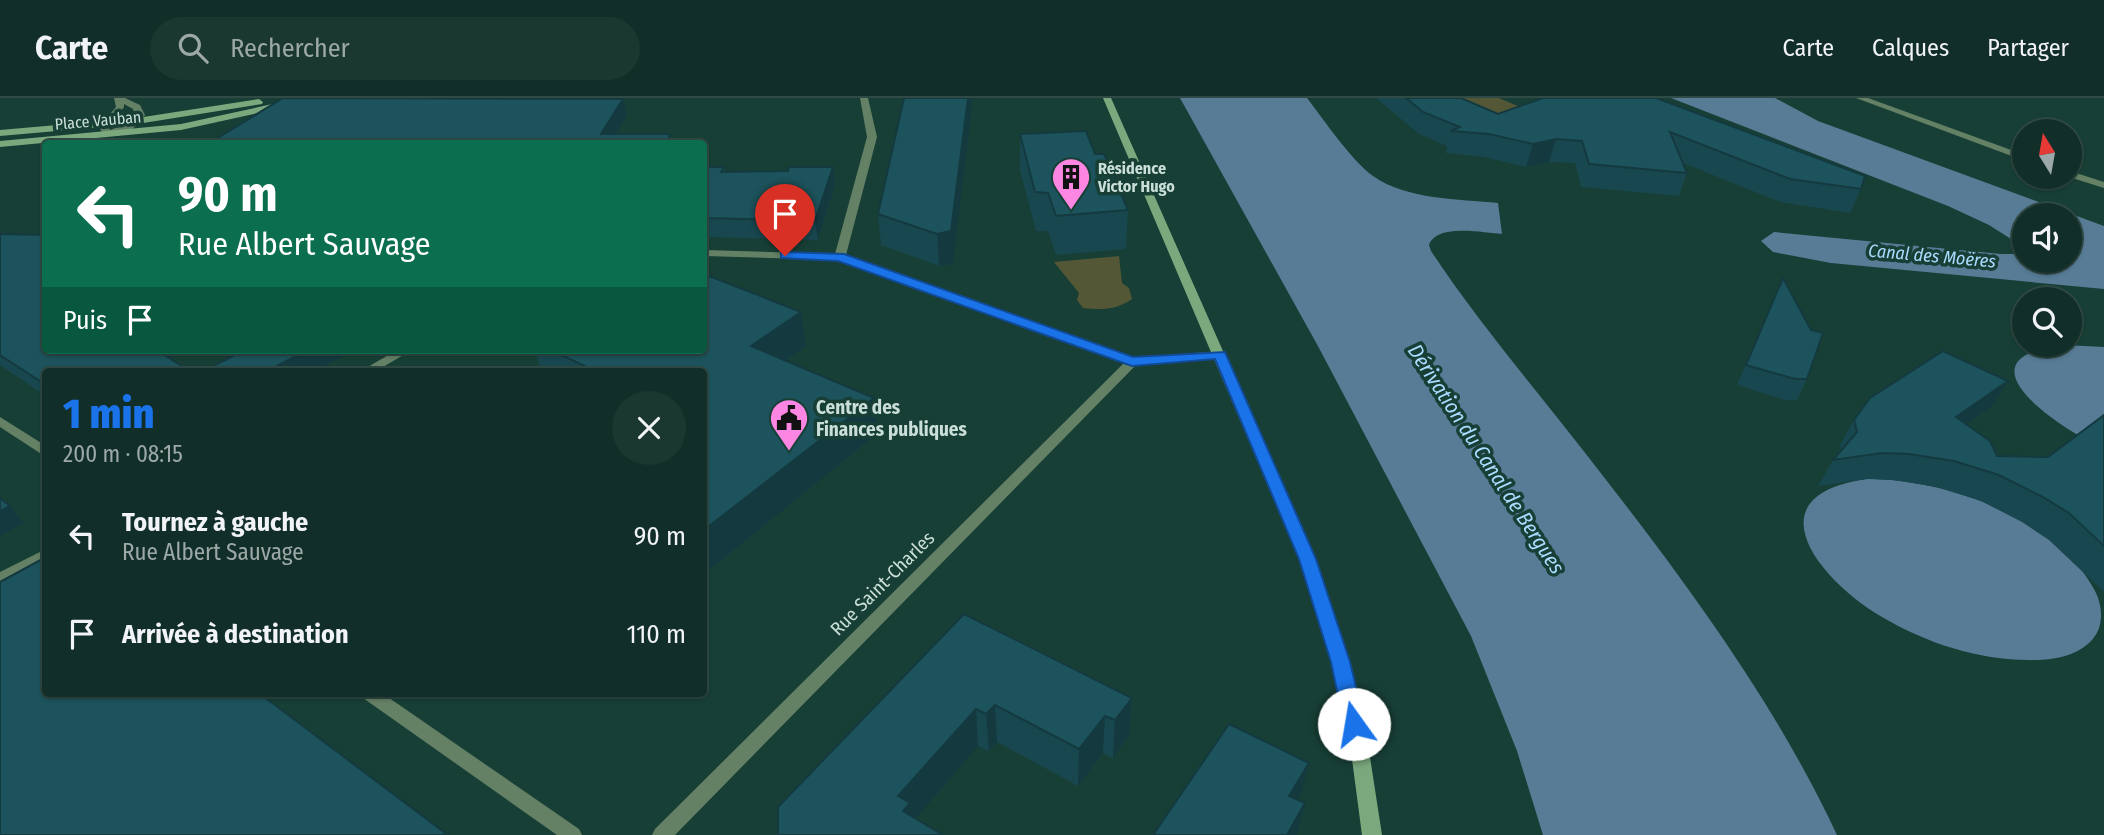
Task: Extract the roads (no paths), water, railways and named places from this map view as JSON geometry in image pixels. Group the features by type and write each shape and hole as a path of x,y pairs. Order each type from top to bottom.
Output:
{"main road":[{"path":"1107,98 1303,548 1329,624 1359,744 1372,835"},
{"name":"Place Vauban","path":"0,133 137,121 288,101"},
{"name":"Place Vauban","path":"45,140 195,125 288,101"},
{"name":"Place Vauban","path":"0,144 42,140"}],"street":[{"path":"118,98 140,109 137,121 113,134 106,132 105,124 120,107 118,98"},
{"path":"840,257 872,137 864,98"},
{"path":"1860,98 2012,153"},
{"path":"2082,178 2104,186"},
{"path":"707,253 840,257 1132,362 1220,355"},
{"path":"373,368 399,354"},
{"name":"Rue Saint-Charles","path":"662,835 1132,362"},
{"path":"0,421 42,450"},
{"path":"0,579 42,556"},
{"path":"375,697 572,835"}],"water":[{"name":"Dérivation du Canal de Bergues","path":"1180,98 1307,98 1356,160 1373,176 1387,184 1434,197 1498,203 1502,234 1462,231 1441,234 1429,245 1431,251 1487,329 1655,544 1722,638 1784,734 1837,835 1543,835 1517,751 1471,636 1319,348"},
{"path":"1671,98 1775,98 1818,121 2041,203 2012,203 2012,240 1989,225 1948,206"},
{"name":"Canal des Moëres","path":"2082,218 2104,226 2104,289 1831,263 1773,252 1761,241 1774,232 2012,254 2012,273 2082,273"},
{"path":"2082,346 2104,347 2104,449 2064,426 2025,394 2015,378 2017,364 2026,357 2082,357"},
{"path":"1867,479 1930,486 1963,495 1996,507 2027,523 2054,542 2077,565 2095,591 2101,614 2095,636 2076,652 2051,659 2014,660 1975,654 1936,643 1900,627 1859,602 1820,562 1807,541 1804,521 1811,503 1831,488"}],"place":[{"name":"Résidence Victor Hugo","path":"1071,211"},
{"name":"Centre des Finances publiques","path":"789,452"}]}
